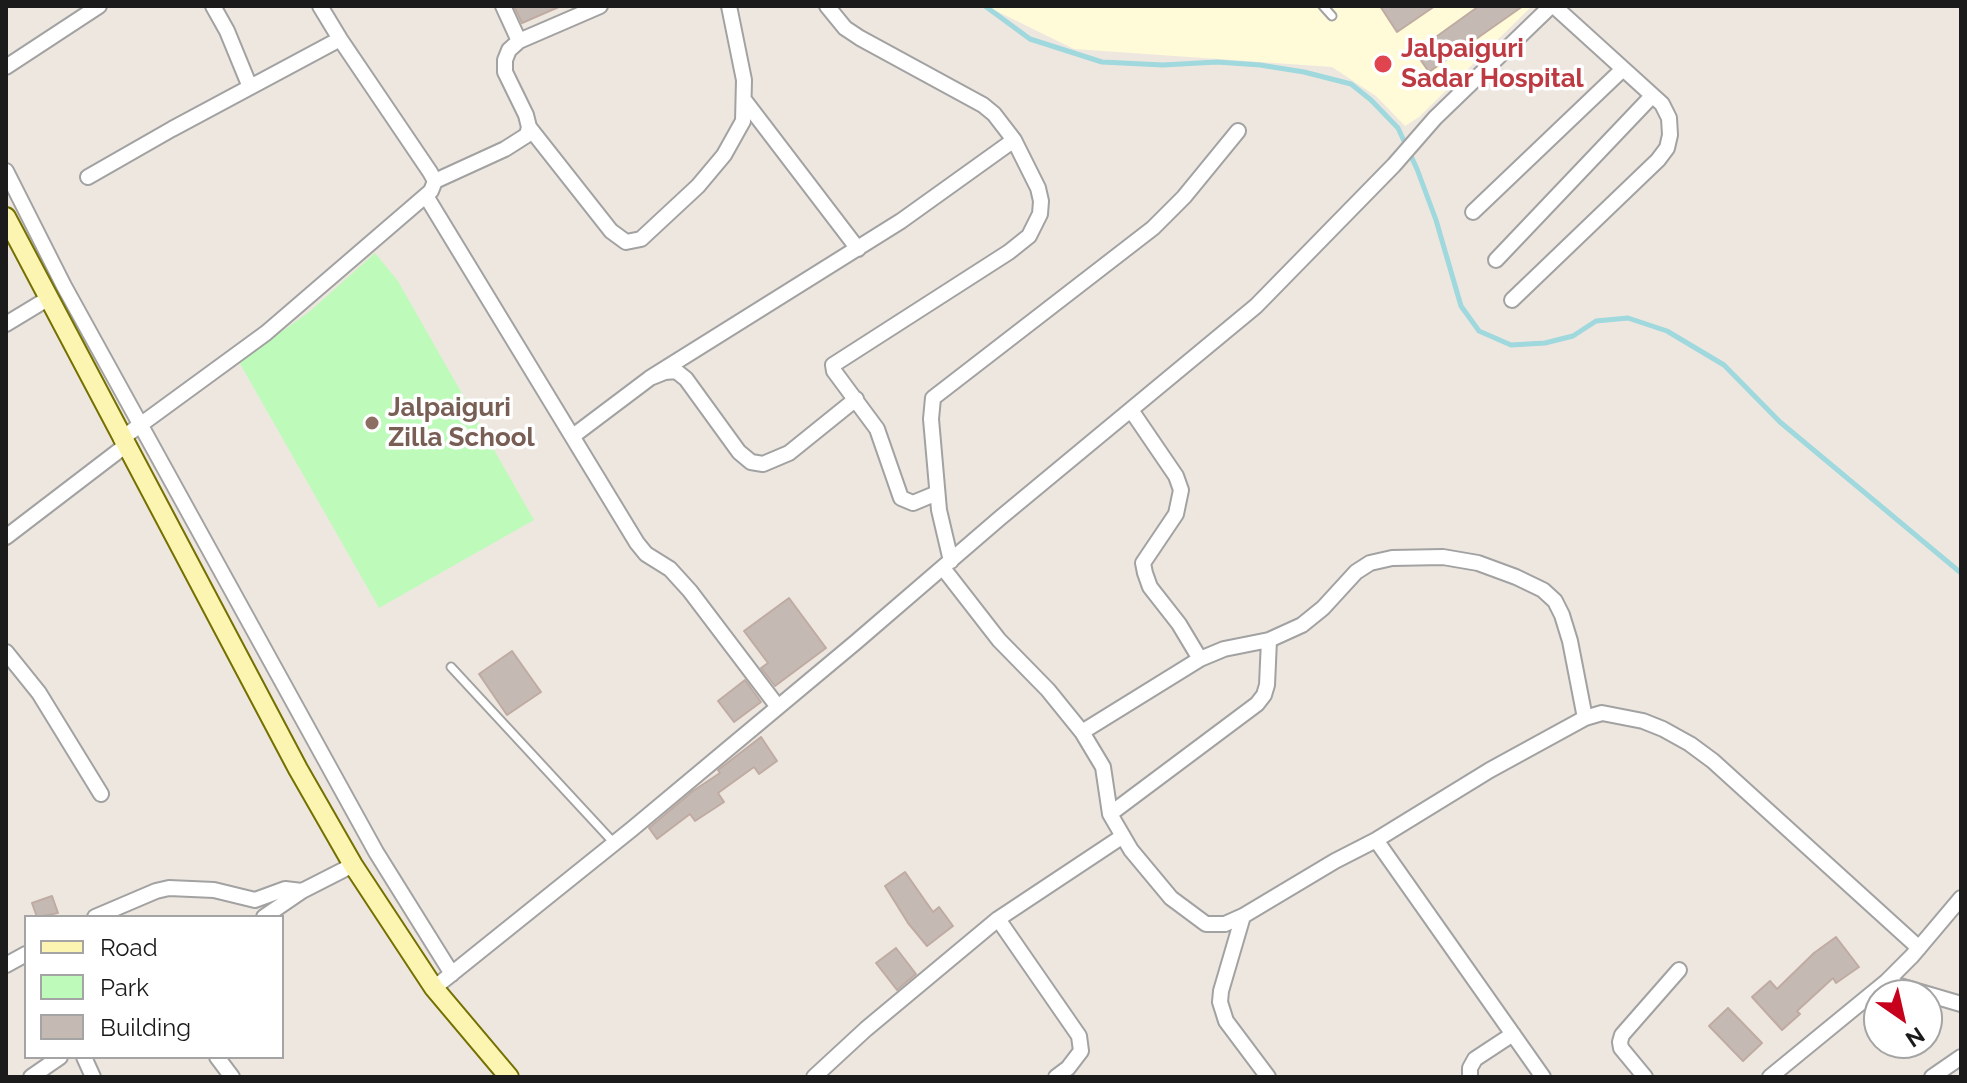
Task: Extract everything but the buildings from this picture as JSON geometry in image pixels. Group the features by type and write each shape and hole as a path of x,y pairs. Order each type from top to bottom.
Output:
{"street":[{"path":"6,67 99,6"},
{"path":"213,6 250,87"},
{"path":"320,6 435,181"},
{"path":"503,6 519,41"},
{"path":"600,6 519,41 509,50 505,72 529,127 611,231 626,242 641,239 698,186 734,139 743,121 744,80 729,6"},
{"path":"827,6 845,28 860,38 983,105 1014,140 1038,188 1041,201 1040,214 1029,236 1009,252 833,365 834,371 882,439 901,498 913,503 937,493"},
{"path":"434,988 778,707 1278,287 1435,118 1552,6 1662,104 1669,118 1670,135 1667,148 1658,160 1512,300"},
{"path":"88,177 340,39"},
{"path":"1473,212 1623,69"},
{"path":"1496,260 1652,96"},
{"path":"745,101 858,249"},
{"path":"6,537 142,423 266,333 426,196 435,181 505,149 527,135 529,127"},
{"path":"1238,131 1184,197 1153,228 933,398 931,419 937,493 947,564 999,640 1048,690 1082,732 1103,767 1110,814 1151,877 1190,914 1206,924 1215,925 1243,916 1490,770 1585,718 1602,713 1617,714 1643,721 1690,744 1713,761 1919,948"},
{"path":"573,436 650,378 901,221 1014,140"},
{"path":"6,171 64,286 376,852 452,974"},
{"path":"426,196 637,543 646,554 670,569 690,591 778,707"},
{"path":"6,217 298,769 353,865 434,988 509,1077"},
{"path":"6,324 49,298"},
{"path":"650,378 676,371 686,379 739,452 751,462 763,464 789,453 856,399"},
{"path":"1131,410 1176,476 1181,490 1176,514 1143,563 1145,573 1150,587 1179,624 1200,659"},
{"path":"1082,732 1200,659 1224,649 1269,640 1302,625 1323,608 1356,572 1370,563 1392,558 1443,557 1478,563 1543,590 1555,601 1562,615 1585,718"},
{"path":"1110,814 1257,704 1267,685 1269,640"},
{"path":"6,652 39,693 101,794"},
{"path":"814,1077 866,1029 998,919 1123,836"},
{"path":"1376,840 1543,1077"},
{"path":"267,915 302,891 353,865"},
{"path":"100,915 169,888 214,890 255,900 285,889 302,891"},
{"path":"1889,979 1961,898"},
{"path":"1243,916 1220,1002 1226,1021 1268,1077"},
{"path":"998,919 1079,1036 1081,1051 1056,1077"},
{"path":"6,965 24,955"},
{"path":"1645,1077 1621,1048 1622,1035 1679,970"},
{"path":"1770,1077 1863,1001"},
{"path":"1470,1077 1470,1068 1475,1059 1513,1034"},
{"path":"1932,1077 1961,1057"},
{"path":"31,1077 57,1059"},
{"path":"218,1059 232,1077"}],"lane":[{"path":"1323,6 1332,16"},
{"path":"451,667 614,843"}],"shaded area":[{"name":"Jalpaiguri Sadar Hospital","path":"986,6 1532,6 1419,117 1405,126 1376,96 1332,67 1074,49"}],"green space":[{"path":"375,253 398,281 534,520 379,608 239,362 309,312"}],"waterway":[{"path":"985,6 1030,39 1102,62 1260,65 1351,84 1398,128 1436,220 1461,306 1479,331 1511,345 1545,343 1573,336 1596,321 1628,318 1667,331 1724,365 1780,422 1961,573"}],"place":[{"name":"Jalpaiguri Sadar Hospital","path":"1383,64"},
{"name":"Jalpaiguri Zilla School","path":"372,423"}]}
